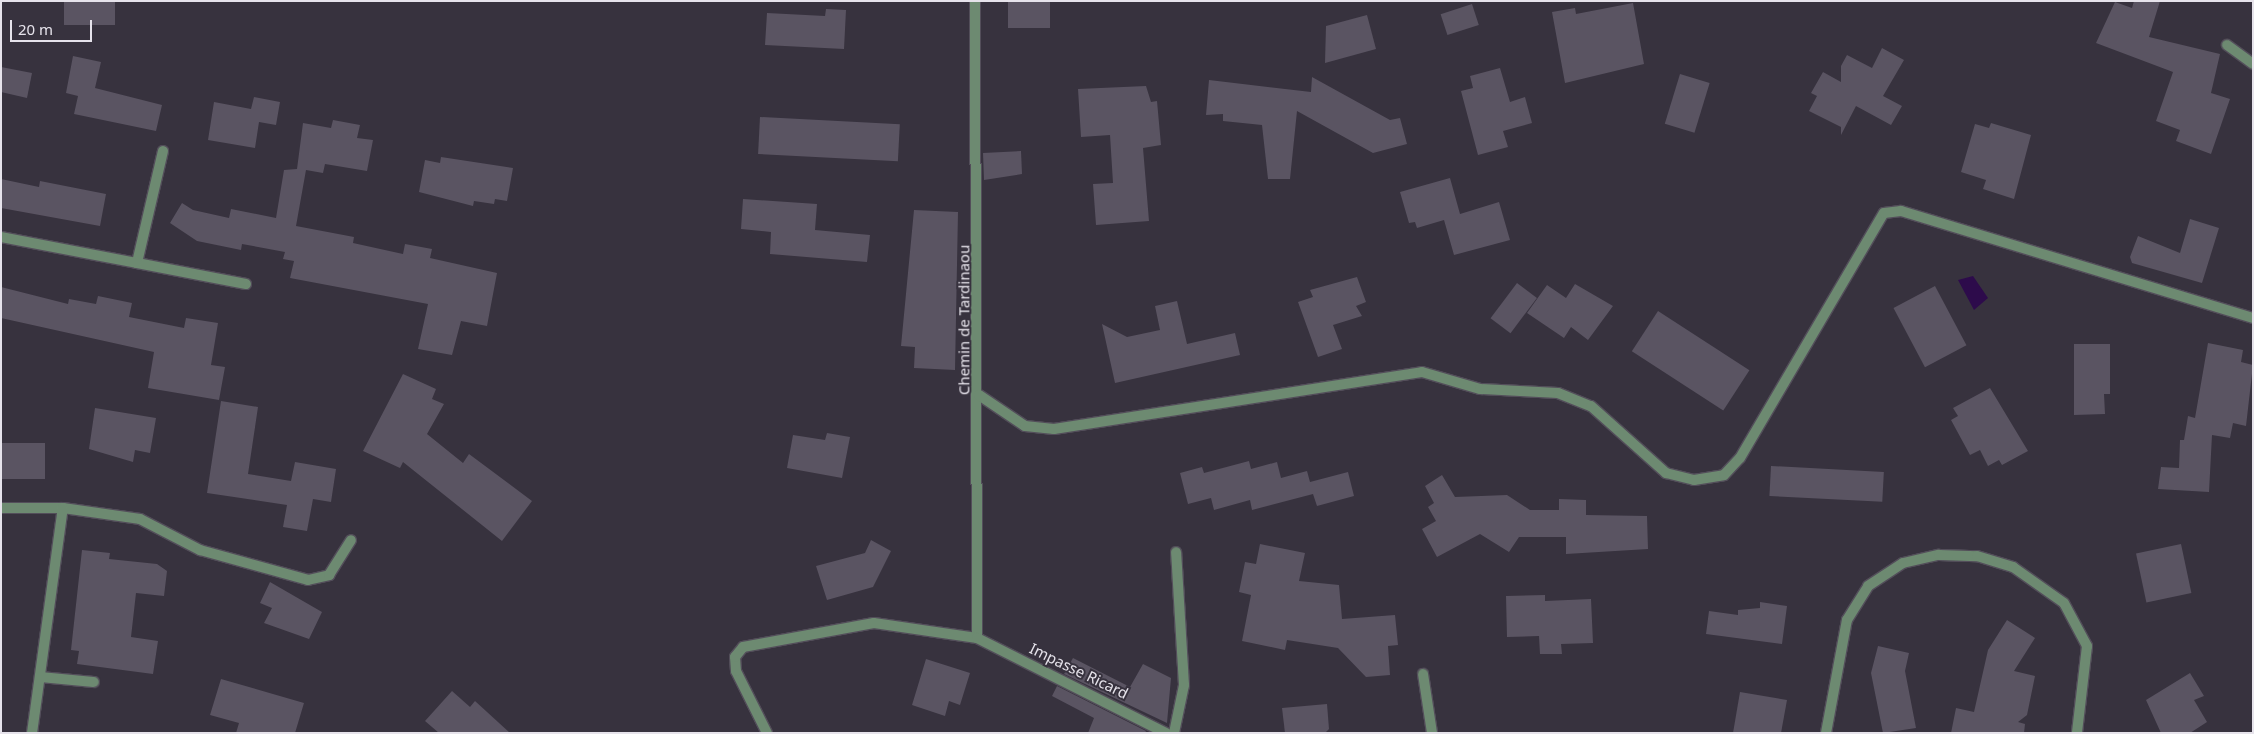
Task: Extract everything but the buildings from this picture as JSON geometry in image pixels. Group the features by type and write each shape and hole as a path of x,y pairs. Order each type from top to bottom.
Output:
{"street":[{"name":"Chemin de Tardinaou","path":"975,1 973,138 979,395 977,638"},
{"path":"2227,45 2253,64"},
{"path":"137,263 163,151"},
{"path":"979,395 1025,426 1054,430 1422,372 1480,389 1558,393 1591,406 1666,473 1694,480 1724,475 1740,458 1884,213 1901,210 2253,318"},
{"path":"1,236 246,284"},
{"path":"1,508 63,508 140,519 200,550 308,580 328,575 351,540"},
{"path":"32,733 63,508"},
{"path":"1174,733 1184,685 1176,552"},
{"path":"1826,733 1847,620 1868,586 1903,563 1939,555 1977,556 2013,567 2064,603 2087,646 2077,733"},
{"name":"Impasse Ricard","path":"767,733 736,671 735,658 743,646 874,623 977,638 1166,733"},
{"path":"1423,674 1432,733"},
{"path":"40,677 94,682"}],"shaded area":[{"path":"1973,276 1988,298 1974,310 1958,280"}]}
